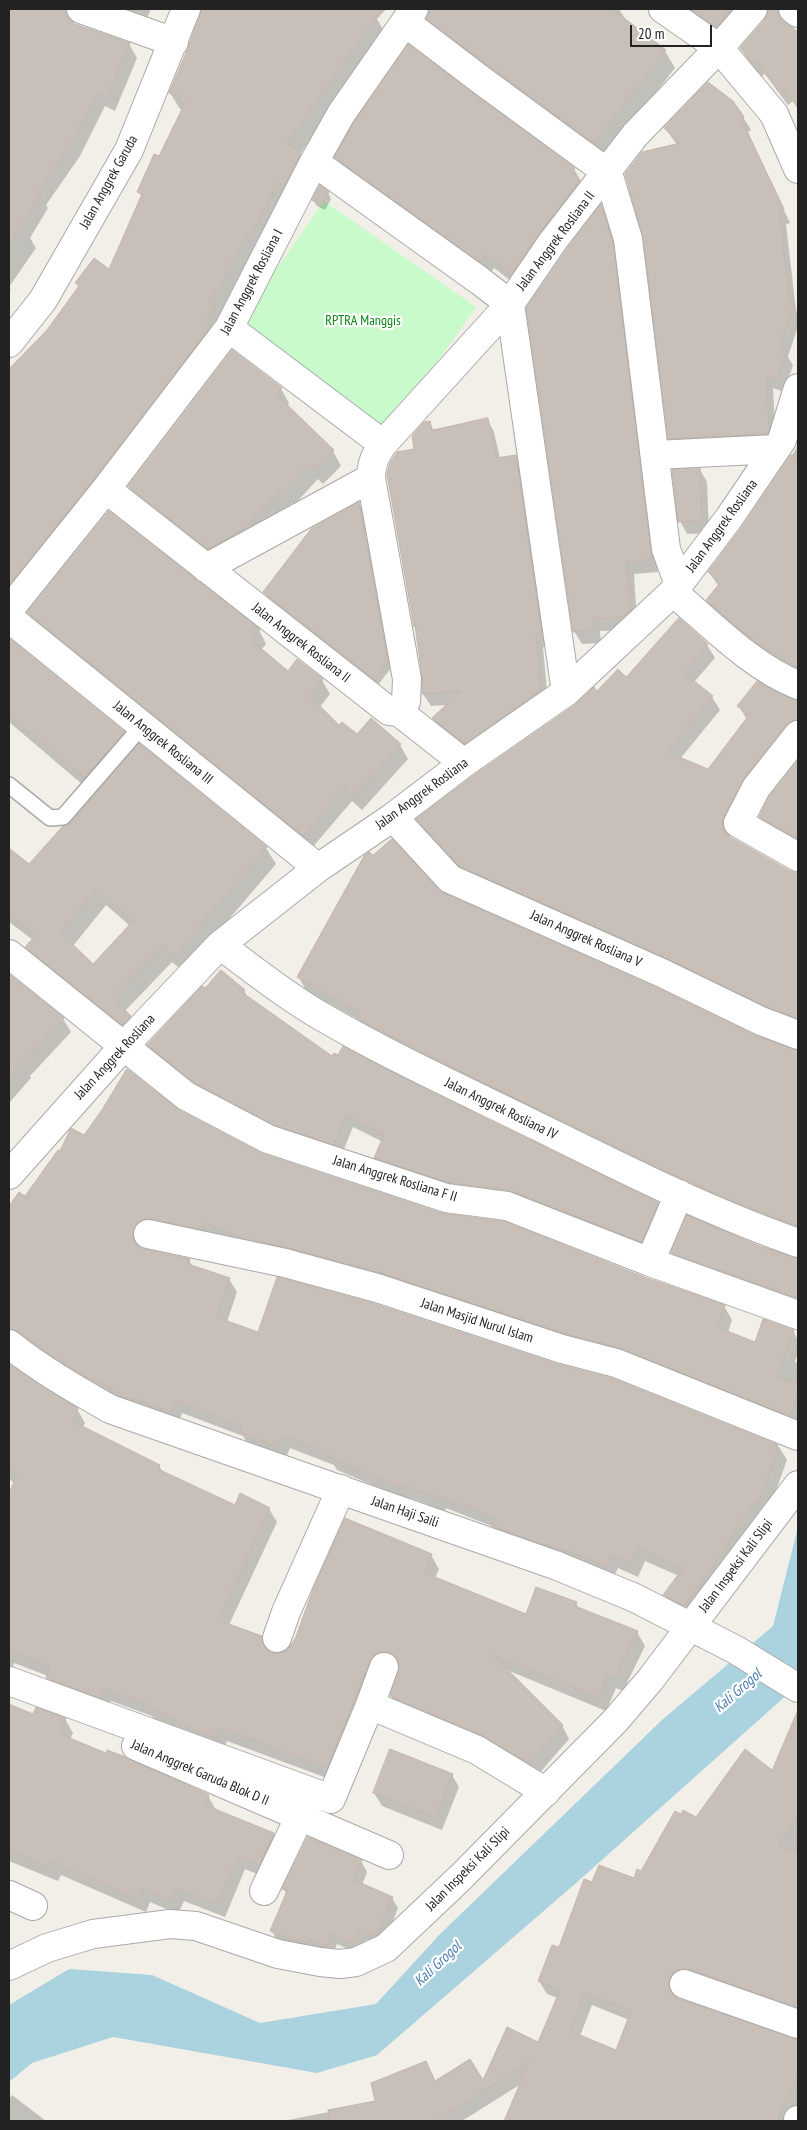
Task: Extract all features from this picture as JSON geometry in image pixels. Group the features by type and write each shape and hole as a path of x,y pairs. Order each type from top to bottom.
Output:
{"street":[{"path":"81,9 174,42"},
{"name":"Jalan Anggrek Garuda","path":"9,343 43,300 129,150 186,9"},
{"path":"664,9 719,48 774,114 798,169"},
{"name":"Jalan Anggrek Rosliana II","path":"399,712 406,702 407,679 371,478 371,466 383,444 510,304 553,241 608,173 635,135 719,48 753,9"},
{"path":"793,9 798,13"},
{"path":"410,15 481,80 608,173 628,239 656,455 666,549 676,588 726,637 773,673 798,685"},
{"name":"Jalan Anggrek Rosliana I","path":"9,610 106,489 229,328 314,162 342,114 410,15"},
{"path":"314,162 510,304 566,692"},
{"path":"229,328 383,444"},
{"name":"Jalan Anggrek Rosliana","path":"9,1175 123,1047 220,945 318,868 393,817 464,763 566,692 676,588 785,445 798,388"},
{"path":"656,455 785,445"},
{"path":"206,568 371,478"},
{"name":"Jalan Anggrek Rosliana II","path":"106,489 389,712 399,712 464,763"},
{"name":"Jalan Anggrek Rosliana III","path":"9,618 318,868"},
{"path":"798,735 756,788 738,822 798,856"},
{"name":"Jalan Anggrek Rosliana V","path":"393,817 450,879 662,973 761,1021 798,1035"},
{"name":"Jalan Anggrek Rosliana IV","path":"220,945 278,988 325,1019 417,1067 679,1194 762,1230 798,1243"},
{"name":"Jalan Anggrek Rosliana F II","path":"9,954 186,1096 268,1139 446,1198 507,1206 650,1262 798,1315"},
{"path":"650,1262 679,1194"},
{"name":"Jalan Masjid Nurul Islam","path":"148,1234 285,1263 377,1288 562,1349 616,1363 798,1436"},
{"name":"Jalan Haji Saili","path":"9,1344 24,1357 110,1409 555,1565 635,1598 691,1626 743,1654 798,1688"},
{"name":"Jalan Inspeksi Kali Slipi","path":"9,1966 47,1948 93,1934 170,1924 196,1926 278,1954 320,1962 340,1964 356,1962 386,1948 546,1792 615,1721 650,1680 798,1485"},
{"path":"277,1638 341,1489"},
{"path":"9,1681 330,1799 384,1667"},
{"name":"Jalan Anggrek Garuda Blok D II","path":"9,1696 99,1730 389,1855"},
{"path":"370,1705 477,1750 546,1792"},
{"path":"264,1891 300,1816"},
{"path":"684,1984 798,2024"}],"lane":[{"path":"9,785 50,818 63,817 142,726"}],"green space":[{"name":"RPTRA Manggis","path":"324,201 476,307 389,431 237,325"}],"water":[{"name":"Kali Grogol","path":"798,1527 798,1685 575,1884 377,2055 317,2073 113,2037 32,2063 9,2082 9,2005 69,1969 152,1975 260,2023 376,2004 439,1935 662,1720 773,1626"}],"building":[{"path":"9,9 66,9 69,19 75,24 130,43 107,97 97,93 72,142 38,192 41,194 9,245"},
{"path":"201,9 382,9 287,143 301,153 284,186 278,183 251,237 247,235 224,274 226,276 208,304 215,308 206,321 211,326 94,479 9,585 9,369 47,330 79,286 75,283 94,258 109,269 142,194 137,192 154,154 159,156 185,103 180,101 182,97 169,93 188,48"},
{"path":"429,9 612,9 666,50 594,143 426,19"},
{"path":"690,9 732,9 716,27"},
{"path":"768,9 778,9 783,21 798,32 798,108 784,88 779,92 757,61 753,64 740,48 765,19"},
{"path":"408,44 575,168 572,172 580,180 541,231 511,275 486,255 480,262 334,157 354,122"},
{"path":"708,82 733,101 744,117 741,119 784,209 779,211 790,302 794,304 779,348 786,351 777,379 767,376 769,429 767,434 668,439 643,237 625,174 642,152 680,143 664,128"},
{"path":"320,185 329,192 321,205 312,200"},
{"path":"601,204 613,242 652,559 627,562 631,610 623,617 594,619 595,630 573,632 526,308"},
{"path":"232,350 282,388 276,394 334,450 314,470 309,465 285,491 283,489 242,530 208,549 128,486"},
{"path":"488,418 496,458 516,455 542,634 536,634 541,690 465,744 432,718 461,691 422,694 422,676 415,625 414,627 387,474 390,463 397,452 414,449 412,436 424,422 430,421 432,430"},
{"path":"791,455 798,460 798,668 758,644 706,600 720,583 708,572 742,527"},
{"path":"700,468 702,521 678,522 672,470"},
{"path":"359,502 388,662 375,680 263,592 311,529"},
{"path":"109,511 260,629 251,640 288,671 297,659 323,679 310,696 339,725 342,722 357,734 371,718 401,744 354,797 344,788 303,836 27,612"},
{"path":"679,618 708,644 683,672 713,696 667,752 708,769 749,715 737,706 757,681 774,691 798,700 798,720 786,725 744,778 722,823 724,831 730,837 790,871 798,873 798,1018 767,1007 668,959 459,866 416,819 473,776 575,705 594,687 597,691 618,669 626,677"},
{"path":"9,638 125,732 84,778 9,715"},
{"path":"139,743 267,847 174,956 162,946 113,998 131,1016 122,1025 25,947 36,935 9,914 9,848 29,864 62,827 70,823","holes":["96,890 133,921 93,964 61,933"]},
{"path":"798,760 798,839 759,817 769,796"},
{"path":"392,839 444,893 655,987 754,1035 798,1050 798,1226 738,1203 674,1175 439,1061 357,1018 360,1012 297,977 364,856 369,852 373,855"},
{"path":"221,970 245,990 243,993 332,1056 334,1053 338,1055 343,1046 425,1089 658,1202 642,1242 512,1191 450,1183 374,1158 384,1135 346,1115 334,1145 274,1125 195,1083 147,1045 202,986 205,988"},
{"path":"9,974 64,1018 9,1079"},
{"path":"127,1069 179,1110 263,1154 441,1213 503,1221 644,1277 725,1305 717,1327 755,1342 763,1319 794,1330 777,1376 798,1385 798,1394 790,1416 620,1348 566,1334 381,1273 289,1248 241,1238 206,1223 203,1230 144,1219 137,1223 133,1230 133,1239 137,1245 144,1249 190,1259 188,1264 230,1278 216,1317 258,1332 277,1277 372,1303 557,1364 611,1378 778,1445 775,1452 777,1453 758,1504 754,1503 727,1543 729,1544 684,1606 663,1595 683,1568 637,1548 631,1564 610,1555 606,1566 563,1549 562,1551 492,1526 496,1518 438,1495 437,1498 403,1485 402,1488 327,1456 329,1453 282,1435 277,1447 240,1432 242,1426 175,1400 170,1412 135,1399 134,1401 129,1399 92,1378 91,1380 19,1332 9,1329 9,1206 19,1192 25,1196 58,1150 60,1151 71,1128 84,1135"},
{"path":"687,1215 759,1246 798,1258 798,1298 671,1253"},
{"path":"9,1364 78,1408 72,1421 160,1465 158,1469 235,1505 240,1493 270,1508 218,1620 262,1636 265,1648 271,1653 287,1650 295,1639 314,1587 345,1518 432,1554 425,1573 526,1614 536,1587 577,1602 575,1606 638,1631 615,1678 608,1675 599,1698 493,1655 563,1725 529,1763 483,1736 390,1696 399,1665 396,1657 389,1652 381,1652 374,1655 370,1661 327,1768 220,1728 216,1738 145,1707 146,1704 104,1688 100,1698 46,1678 50,1666 9,1650 9,1494 17,1474 9,1470"},
{"path":"9,1704 33,1714 36,1707 66,1718 60,1734 106,1753 107,1750 126,1757 209,1795 205,1805 274,1833 259,1865 238,1856 217,1904 176,1888 171,1901 142,1889 138,1899 53,1862 51,1868 9,1851"},
{"path":"798,1710 798,1818 778,1845 798,1852 798,2008 689,1969 674,1972 669,1978 669,1986 672,1994 679,1999 798,2039 798,2074 777,2121 504,2121 529,2062 436,2121 329,2121 328,2110 375,2101 371,2083 426,2061 435,2081 470,2059 483,2080 507,2027 538,2042 560,1990 538,1981 552,1945 559,1947 584,1879 592,1882 599,1865 634,1878 637,1869 641,1871 675,1811 681,1814 683,1810 696,1817 745,1749 772,1770","holes":["585,1993 631,2011 616,2050 570,2031"]},
{"path":"390,1749 453,1774 435,1818 373,1793"},
{"path":"308,1837 362,1860 354,1880 393,1897 377,1935 374,1936 360,1930 354,1944 332,1934 326,1947 309,1939 307,1944 294,1941 270,1931 287,1891 282,1889"}]}
